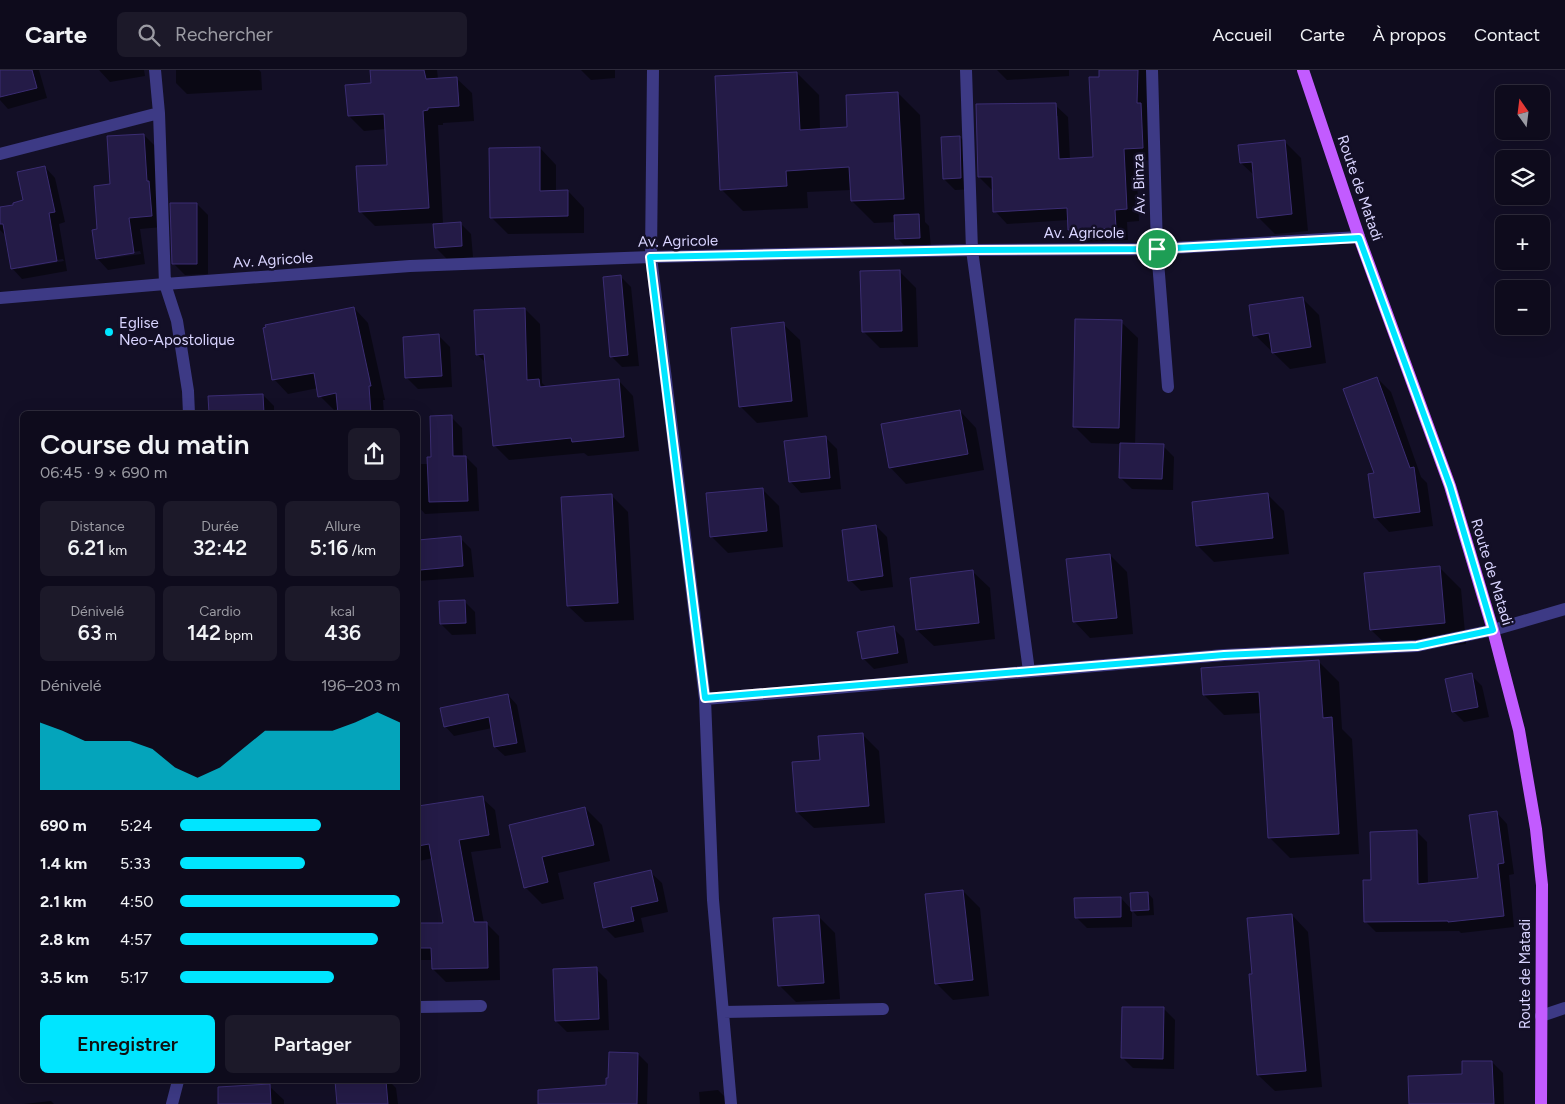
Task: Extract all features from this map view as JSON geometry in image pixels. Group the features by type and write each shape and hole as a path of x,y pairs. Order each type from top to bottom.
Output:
{"main road":[{"name":"Route de Matadi","path":"1303,70 1359,238 1450,486 1493,630 1519,730 1536,829 1542,885 1541,1104"}],"street":[{"path":"155,70 159,113 165,284 177,321 188,391 189,411"},
{"path":"653,70 650,257 705,698 714,900 731,1104"},
{"path":"966,70 972,250 1029,671"},
{"name":"Av. Binza","path":"1152,70 1157,249 1168,387"},
{"path":"0,154 159,113"},
{"name":"Av. Agricole","path":"0,298 410,266 650,257 972,250 1157,249 1359,238"},
{"path":"705,698 1224,655 1417,646 1493,630 1565,609"},
{"path":"420,1007 481,1006"},
{"path":"1541,1016 1565,1008"},
{"path":"723,1012 883,1009"},
{"path":"172,1104 177,1083"}],"building":[{"path":"0,70 32,70 37,88 0,97"},
{"path":"370,70 424,70 426,79 457,77 459,106 428,108 428,110 423,111 429,208 359,212 356,166 387,165 384,114 348,116 345,85 371,83"},
{"path":"1099,70 1138,70 1137,103 1141,103 1143,148 1124,149 1127,209 1115,210 1116,228 1068,230 1067,208 993,212 992,177 978,177 976,104 1056,103 1059,159 1093,157 1089,77 1099,77"},
{"path":"797,72 800,130 847,127 846,95 898,92 904,199 851,201 849,167 786,171 787,186 720,190 715,76"},
{"path":"144,134 147,181 149,181 152,216 129,218 134,253 96,259 92,230 97,229 94,186 110,184 107,136"},
{"path":"960,136 961,178 943,179 941,137"},
{"path":"1285,140 1292,214 1257,218 1252,162 1240,163 1238,145"},
{"path":"540,147 540,191 568,190 568,216 490,218 489,148"},
{"path":"45,166 55,212 49,213 57,261 11,269 3,224 0,224 0,207 13,205 13,203 23,200 17,172"},
{"path":"170,203 197,203 197,264 172,264"},
{"path":"919,214 920,238 895,239 894,215"},
{"path":"461,222 462,246 435,248 433,224"},
{"path":"900,270 902,331 862,332 860,271"},
{"path":"621,275 628,355 610,357 603,277"},
{"path":"1303,297 1311,347 1272,353 1269,333 1253,336 1249,305"},
{"path":"354,307 371,386 369,386 371,411 338,411 336,393 318,397 314,373 272,380 263,328 266,327 265,325"},
{"path":"525,308 527,380 539,379 540,387 619,379 624,437 572,442 571,438 493,446 484,354 476,355 474,310"},
{"path":"1075,319 1122,320 1119,428 1073,427"},
{"path":"784,322 792,401 739,407 731,328"},
{"path":"439,334 442,376 405,378 403,337"},
{"path":"1377,377 1410,468 1414,467 1420,512 1374,518 1368,474 1374,473 1343,389"},
{"path":"263,394 264,411 209,411 208,396"},
{"path":"960,410 968,454 889,468 881,424"},
{"path":"452,415 453,456 466,456 468,501 429,502 427,457 431,457 430,416"},
{"path":"826,436 830,478 789,482 784,441"},
{"path":"1120,443 1164,444 1162,479 1119,478"},
{"path":"763,488 767,531 710,537 706,493"},
{"path":"1268,493 1273,538 1196,546 1192,502"},
{"path":"612,494 618,603 567,606 561,497"},
{"path":"876,525 883,576 848,581 842,530"},
{"path":"461,536 463,566 420,570 420,540"},
{"path":"1110,554 1117,618 1073,622 1066,559"},
{"path":"1440,566 1445,623 1370,630 1364,573"},
{"path":"973,570 979,623 916,630 910,578"},
{"path":"465,600 466,623 440,624 439,601"},
{"path":"894,626 898,653 862,659 857,632"},
{"path":"1319,660 1323,718 1332,717 1339,834 1268,838 1259,692 1203,695 1201,668"},
{"path":"1472,673 1478,707 1452,712 1445,679"},
{"path":"508,694 517,743 494,747 489,717 444,727 440,708"},
{"path":"863,733 869,806 796,812 792,762 820,760 818,736"},
{"path":"483,796 489,835 459,840 474,922 487,922 488,968 432,969 431,948 420,948 420,923 443,923 429,844 420,846 420,806"},
{"path":"585,807 594,845 542,857 548,882 524,888 509,825"},
{"path":"1497,811 1504,863 1498,864 1504,916 1448,922 1364,922 1363,880 1371,880 1370,832 1417,830 1418,884 1478,878 1469,815"},
{"path":"651,870 658,901 631,907 634,921 603,928 594,883"},
{"path":"963,890 973,980 935,984 925,894"},
{"path":"1148,892 1149,910 1131,911 1130,893"},
{"path":"1121,897 1121,917 1075,918 1074,898"},
{"path":"1292,914 1306,1071 1257,1075 1249,974 1252,974 1247,918"},
{"path":"819,915 824,983 778,986 773,918"},
{"path":"597,967 599,1019 555,1021 553,969"},
{"path":"1122,1007 1164,1007 1163,1059 1121,1058"},
{"path":"609,1052 638,1053 637,1104 538,1104 538,1090 606,1085"},
{"path":"1462,1061 1492,1061 1494,1104 1409,1104 1408,1076 1462,1074"},
{"path":"335,1083 386,1083 388,1104 337,1104"},
{"path":"270,1084 271,1104 218,1104 218,1087"}],"place":[{"name":"Eglise Neo-Apostolique","path":"109,332"}],"route":[{"path":"1359,238 1450,486 1493,630 1417,646 1224,655 705,698 650,257 972,250 1157,249 1359,238"}]}
